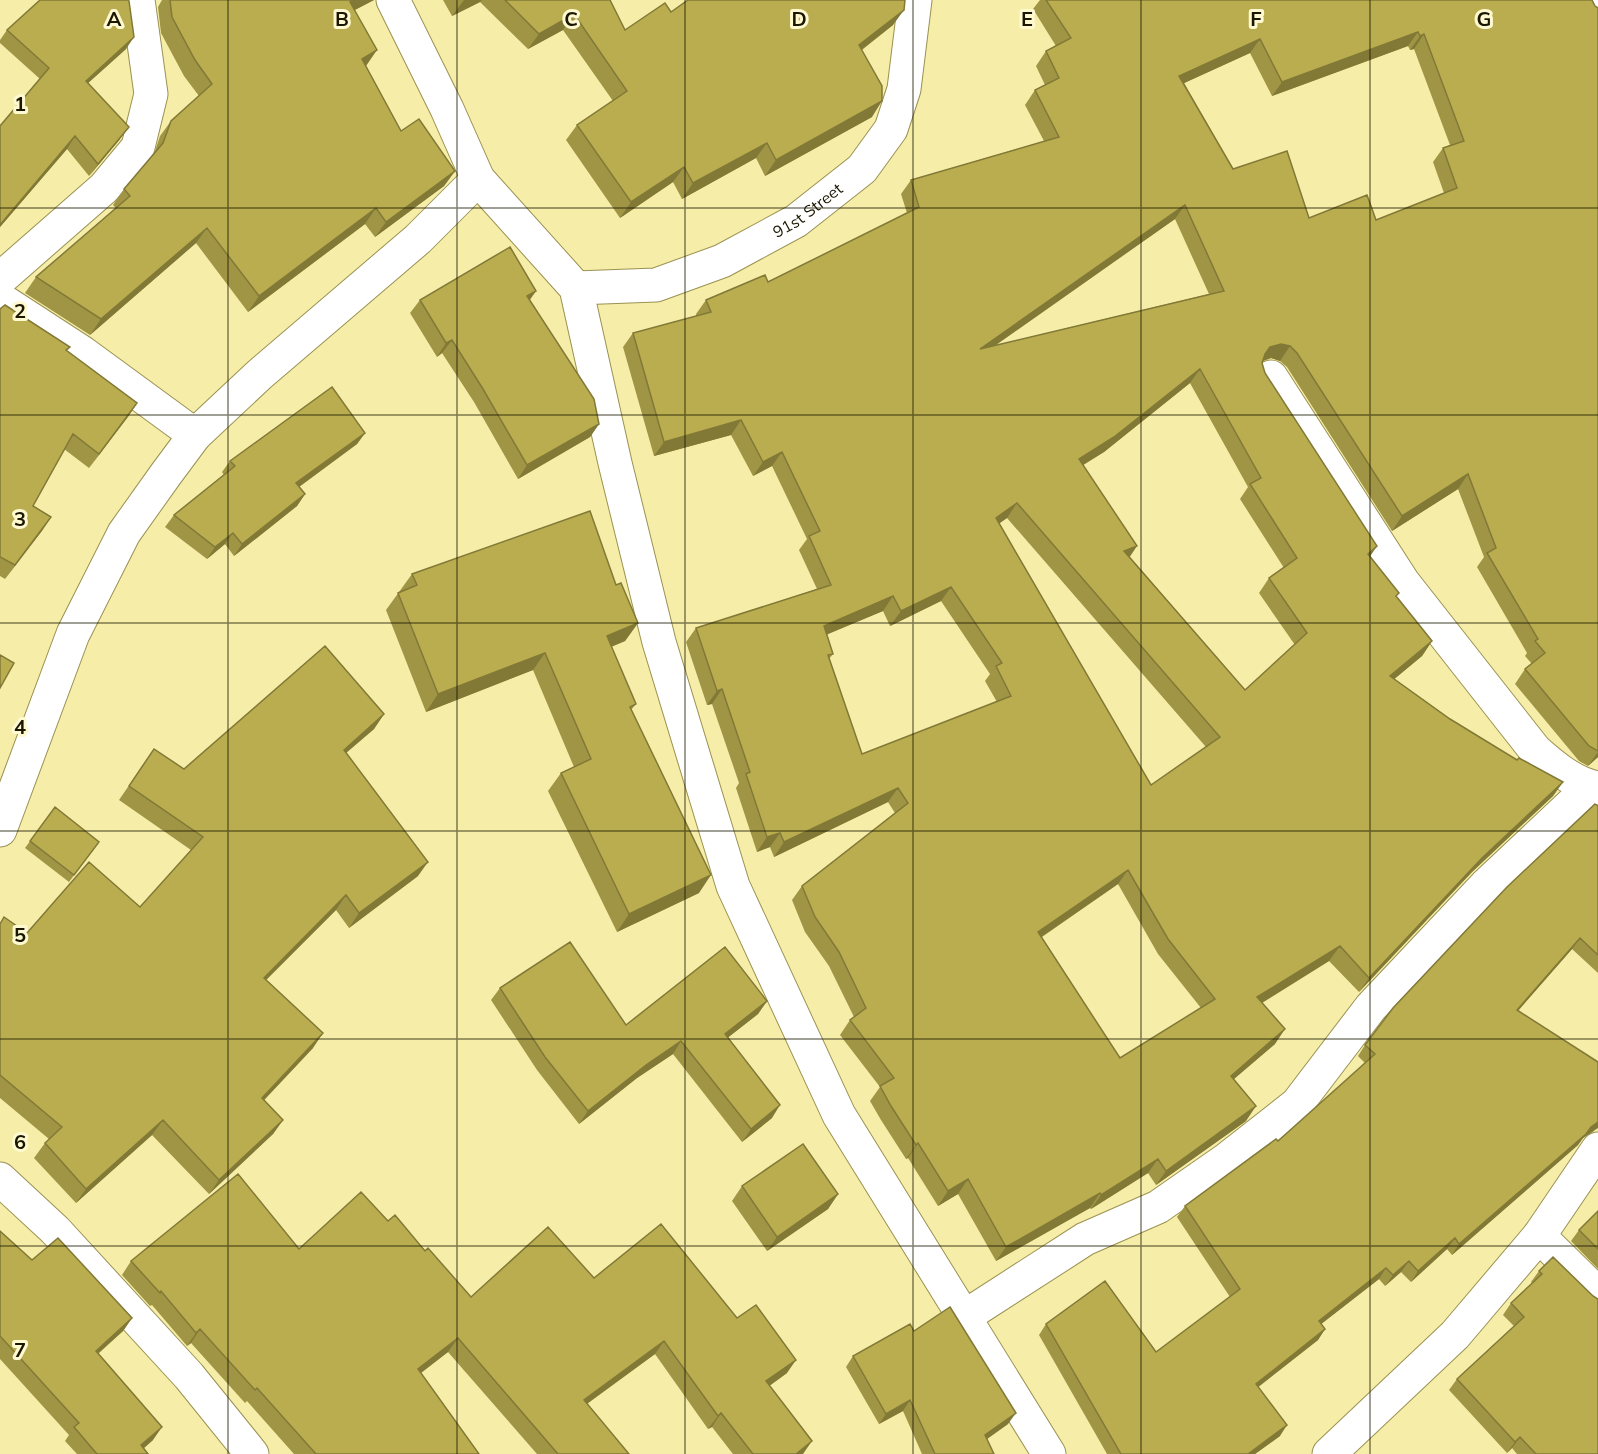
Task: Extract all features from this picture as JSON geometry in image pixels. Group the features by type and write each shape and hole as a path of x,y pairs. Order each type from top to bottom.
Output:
{"street":[{"path":"0,279 104,188 138,147 151,94 138,0"},
{"path":"393,0 447,109 478,179 576,288 615,463 659,642 733,886 838,1115 1049,1454"},
{"name":"91st Street","path":"576,288 656,285 722,261 796,221 862,169 891,129 904,89 915,0"},
{"path":"1596,0 1598,6"},
{"path":"0,830 73,634 124,533 195,435 259,375 418,239 478,179"},
{"path":"0,299 82,353 195,435"},
{"path":"964,1317 1084,1239 1158,1207 1227,1159 1297,1104 1371,1007 1486,885 1594,788 1554,766 1535,750 1403,582 1271,377"},
{"path":"1329,1454 1455,1335 1539,1236 1598,1149"},
{"path":"0,1179 71,1247 189,1376 252,1454"},
{"path":"1539,1236 1598,1294"}],"building":[{"path":"40,0 129,1 134,37 86,81 129,127 98,164 75,136 0,225 0,126 49,68 7,30"},
{"path":"170,0 355,0 350,2 377,50 362,59 401,131 419,119 455,171 386,222 376,208 259,296 207,228 101,319 36,277 130,196 124,189 163,143 171,121 212,84 195,60 172,17"},
{"path":"505,0 610,0 625,30 665,3 671,12 688,0 905,0 904,10 859,45 882,86 882,101 776,160 767,143 693,183 684,167 631,202 577,125 627,91 574,14 539,34"},
{"path":"1046,0 1592,0 1598,8 1598,751 1589,746 1525,669 1545,653 1535,641 1538,639 1487,553 1496,548 1468,474 1402,516 1297,353 1290,346 1281,344 1270,347 1262,363 1265,373 1377,546 1368,554 1399,593 1396,596 1432,641 1390,676 1450,719 1517,760 1519,758 1563,782 1482,858 1369,978 1340,946 1257,997 1285,1029 1231,1076 1256,1106 1166,1171 1158,1159 1101,1195 1100,1193 1006,1247 968,1179 948,1191 918,1143 916,1145 891,1106 880,1086 894,1078 850,1020 866,1008 839,952 815,917 802,886 908,803 898,788 784,842 780,833 767,837 746,774 750,772 722,689 717,691 696,628 831,585 809,536 820,531 782,452 763,462 741,420 664,442 633,333 711,312 706,300 765,275 768,282 919,207 911,180 1059,137 1035,90 1059,78 1046,51 1071,38","holes":["1418,32 1420,36 1424,34 1464,141 1443,148 1457,188 1376,220 1367,195 1309,218 1287,151 1233,169 1179,76 1260,39 1282,82","1185,205 1224,291 980,349","1200,369 1261,478 1250,484 1297,558 1269,578 1307,633 1245,690 1124,551 1137,546 1079,459 1114,437","1017,503 1220,737 1151,785 996,518","951,587 1002,663 996,666 1011,696 862,754 828,655 833,654 824,626 893,596 901,611","1128,870 1168,939 1215,999 1120,1058 1038,932"]},
{"path":"510,247 536,291 527,296 594,399 599,424 527,465 452,340 446,343 420,300"},
{"path":"5,305 70,347 66,350 137,403 99,454 73,434 33,506 51,517 15,565 0,557 0,309"},
{"path":"332,387 365,433 296,483 305,494 242,544 233,533 215,547 174,515 235,466 230,461"},
{"path":"590,511 616,585 621,583 638,623 607,636 636,704 630,707 711,875 629,914 561,773 591,759 545,653 438,694 398,593 417,585 412,574"},
{"path":"325,646 384,714 344,750 428,862 359,913 346,895 264,978 323,1033 262,1098 283,1120 219,1180 163,1120 86,1189 45,1143 62,1127 0,1075 0,924 4,917 27,933 89,862 140,907 203,837 129,786 154,749 184,769"},
{"path":"0,655 14,663 0,688"},
{"path":"1595,804 1598,806 1598,955 1580,938 1517,1010 1598,1062 1598,1122 1459,1244 1455,1238 1418,1271 1409,1261 1393,1275 1386,1268 1319,1321 1325,1329 1256,1384 1287,1425 1248,1454 1121,1454 1046,1324 1105,1281 1156,1352 1240,1289 1185,1206 1276,1139 1278,1141 1375,1054 1365,1045 1393,1008 1507,887"},
{"path":"55,807 99,842 74,875 30,841"},
{"path":"570,942 626,1025 725,947 767,1001 725,1034 780,1105 751,1129 681,1041 646,1065 588,1111 545,1057 500,988"},
{"path":"803,1144 838,1194 777,1237 742,1186"},
{"path":"238,1174 299,1249 361,1192 388,1221 395,1215 425,1251 428,1248 471,1297 548,1227 594,1278 661,1224 737,1318 756,1305 796,1360 766,1381 812,1441 796,1454 753,1454 721,1413 718,1416 664,1341 584,1400 629,1454 558,1454 458,1338 418,1369 479,1454 316,1454 257,1388 255,1390 200,1329 196,1333 161,1291 160,1293 131,1261"},
{"path":"1598,1211 1598,1249 1579,1230"},
{"path":"0,1231 32,1260 58,1238 132,1318 96,1351 162,1427 141,1445 148,1454 97,1454 74,1427 79,1423 0,1336"},
{"path":"1553,1257 1598,1299 1598,1454 1536,1454 1520,1437 1515,1442 1457,1379 1524,1317 1511,1303 1542,1274 1539,1271"},
{"path":"950,1307 1016,1413 985,1435 994,1454 935,1454 910,1400 886,1414 853,1356 910,1324 914,1331"}]}
